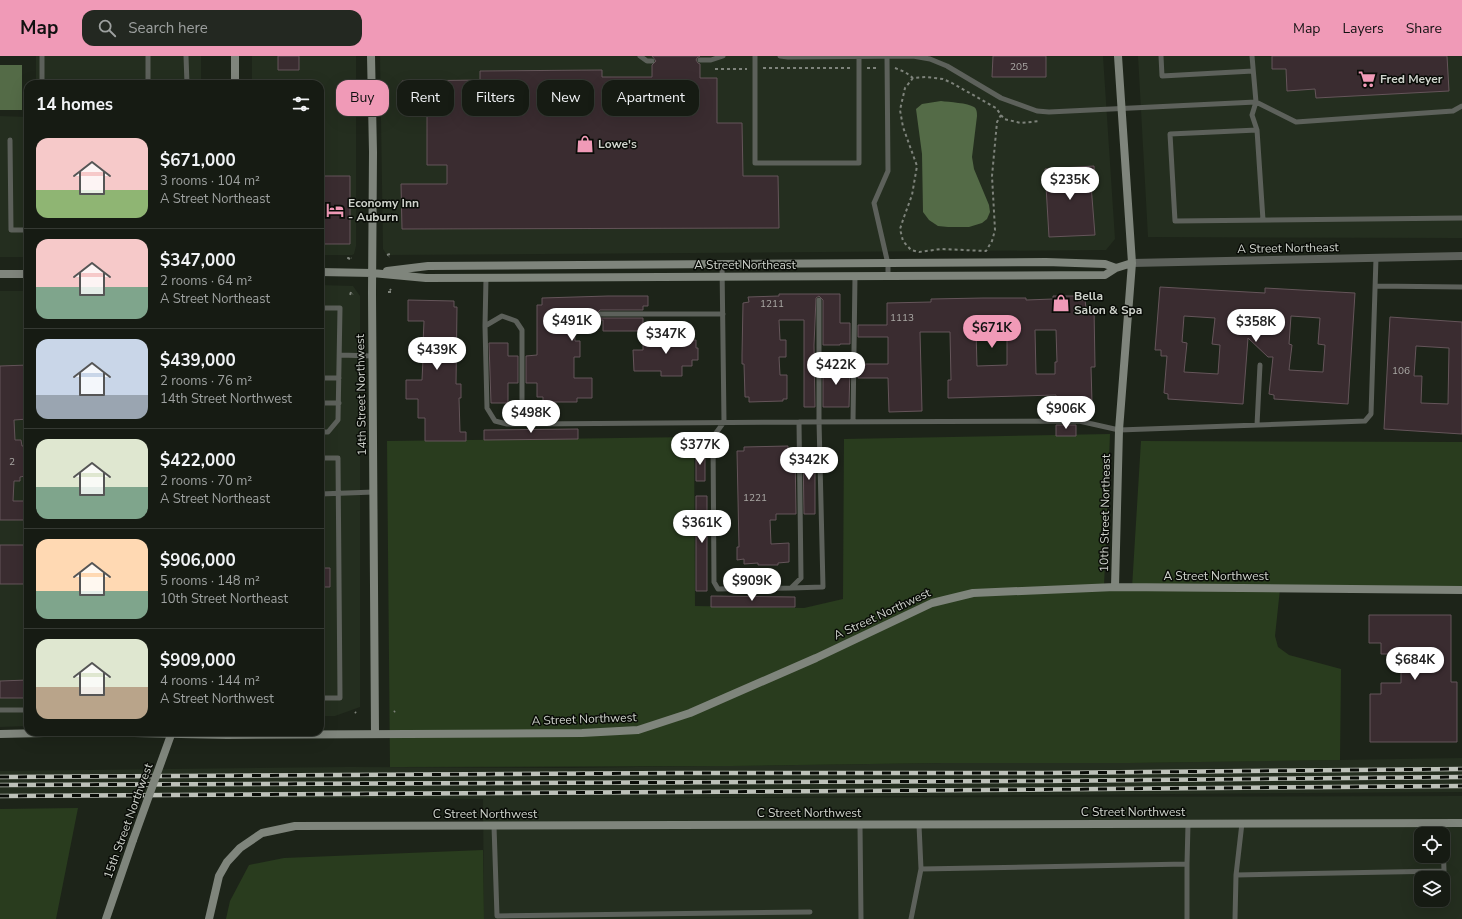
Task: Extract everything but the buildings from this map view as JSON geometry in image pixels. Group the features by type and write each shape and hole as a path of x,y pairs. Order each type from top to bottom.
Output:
{"street":[{"path":"235,56 235,80"},
{"name":"14th Street Northwest","path":"371,56 373,152 372,273 375,733"},
{"name":"10th Street Northeast","path":"1115,587 1119,430 1132,262 1118,56"},
{"name":"A Street Northeast","path":"324,272 372,273 426,278 1105,275 1116,268 1132,262 1462,256"},
{"name":"A Street Northeast","path":"372,273 428,266 722,264 1046,262 1105,264 1116,268"},
{"path":"0,274 24,274"},
{"name":"A Street Northwest","path":"324,733 582,733 638,730 690,713 816,658 932,603 973,593 1115,587 1462,590"},
{"name":"A Street Northwest","path":"0,734 24,733"},
{"name":"15th Street Northwest","path":"106,919 171,736"},
{"name":"C Street Northwest","path":"209,919 219,876 227,862 240,848 262,833 296,826 1462,823"}],"lane":[{"path":"42,56 42,80"},
{"path":"148,56 148,80"},
{"path":"186,56 187,80"},
{"path":"640,56 647,61 652,61"},
{"path":"700,60 711,60 723,56"},
{"path":"755,56 755,163 859,163 859,57"},
{"path":"780,56 913,56 930,59 970,79 1001,98 1037,111 1121,109 1256,102 1296,122 1453,111 1462,106"},
{"path":"887,56 888,171 874,203 888,264 888,276"},
{"path":"1161,56 1162,76 1253,71"},
{"path":"1252,56 1256,102 1252,115 1257,130 1263,220"},
{"path":"1257,130 1170,134 1175,221 1462,218"},
{"path":"10,140 11,230 24,230"},
{"path":"486,278 485,326 487,408 495,421 507,424 1079,421 1119,430 1366,420 1371,414 1376,258"},
{"path":"722,264 724,422 713,437 714,582 718,590 823,586 819,422 819,300"},
{"path":"853,421 855,276"},
{"path":"1375,286 1462,287"},
{"path":"324,308 340,308 338,420 328,432 324,432"},
{"path":"600,314 723,314"},
{"path":"485,326 502,316 516,321 522,330 522,414 530,424"},
{"path":"340,355 373,356"},
{"path":"1257,424 1260,365"},
{"path":"324,378 339,378"},
{"path":"324,404 338,403"},
{"path":"791,588 800,578 799,422"},
{"path":"324,458 338,458 340,698 324,698"},
{"path":"324,494 374,492"},
{"path":"0,710 24,710"},
{"path":"1235,919 1236,875 1242,823"},
{"path":"1187,919 1188,824"},
{"path":"860,825 862,919"},
{"path":"911,919 921,869 919,825"},
{"path":"494,826 497,918 810,912"},
{"path":"1236,875 1444,871 1444,863"},
{"path":"921,869 1187,864"}],"path":[{"path":"913,78 905,88 900,110 903,127 917,166 912,195 900,229 903,241 911,250 919,252 941,249 986,251 996,230 992,176 997,122 1001,115"}],"shaded area":[{"path":"36,56 201,56 201,80 36,80"},
{"path":"252,56 356,56 356,80 336,80 336,116 356,116 356,246 354,254 352,255 324,255 324,80 252,80"},
{"path":"380,56 1103,56 1115,239 1106,250 387,255 383,249 381,116 389,116 389,80 380,80"},
{"path":"1138,56 1462,56 1462,238 1148,237"},
{"path":"0,65 22,65 22,110 0,110"},
{"path":"941,101 967,105 974,107 977,111 972,157 974,169 989,205 990,212 987,219 982,223 969,227 938,226 929,220 923,212 922,154 916,109 922,104"},
{"path":"0,116 24,117 24,257 0,257"},
{"path":"324,285 353,286 360,296 360,707 335,716 324,716"},
{"path":"0,291 24,291 24,726 0,727"},
{"path":"1110,434 1104,587 1132,588 1141,441 1462,442 1462,590 1280,589 1275,636 1278,647 1289,655 1341,669 1340,760 731,766 390,767 387,441 694,437 695,606 804,608 843,599 844,439"},
{"path":"1462,758 1462,792 623,798 1462,796 1462,919 484,919 483,799 201,797 0,798 0,771 348,767 566,768 941,763 1130,763"},
{"path":"78,808 56,919 0,919 0,809"},
{"path":"483,850 484,919 226,919 230,901 249,865 284,858"}],"railway":[{"path":"0,777 683,773 1044,773 1462,769"},
{"path":"0,785 1044,781 1462,777"},
{"path":"0,796 1462,786"}],"place":[{"name":"Fred Meyer","path":"1367,79"},
{"name":"Lowe's","path":"585,144"},
{"name":"Economy Inn - Auburn","path":"335,210"},
{"name":"Bella Salon & Spa","path":"1061,303"}]}
